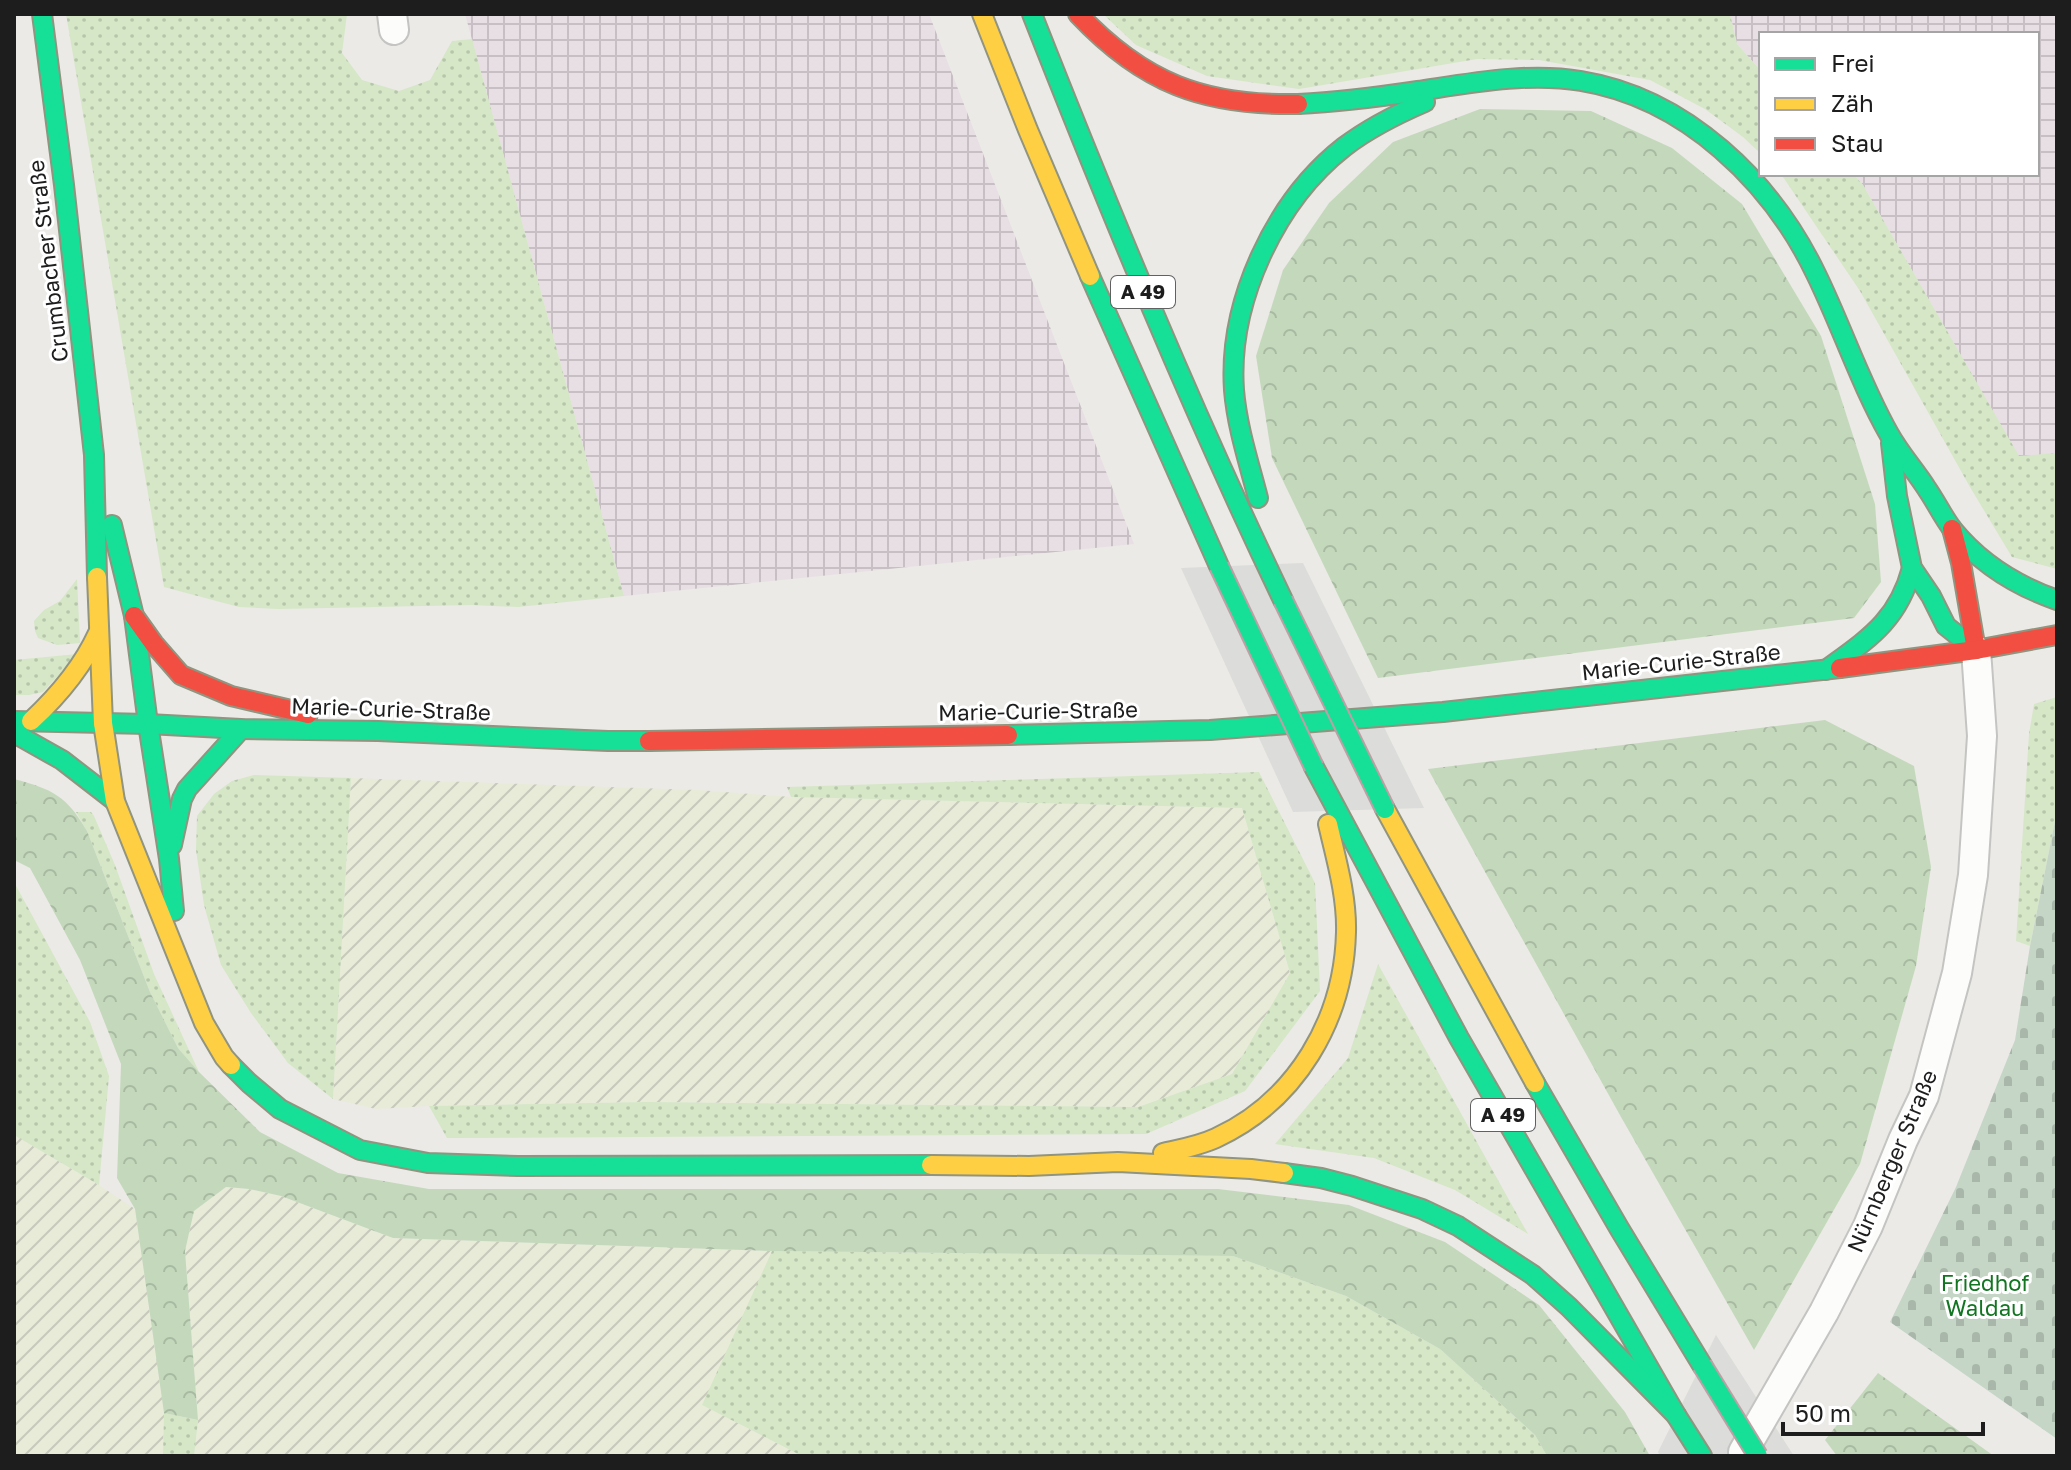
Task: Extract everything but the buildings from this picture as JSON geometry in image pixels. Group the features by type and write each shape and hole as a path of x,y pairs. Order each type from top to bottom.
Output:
{"main road":[{"name":"Crumbacher Straße","path":"42,14 94,455 103,723 115,801 204,1023 224,1057 280,1109 360,1150 428,1163 518,1166 1029,1166 1118,1162"},
{"name":"A 49","path":"982,14 1010,91 1157,434 1314,767 1331,810 1459,1038 1702,1456"},
{"name":"A 49","path":"1032,14 1155,321 1270,564 1283,600 1385,809 1630,1251 1758,1456"},
{"path":"1078,14 1125,57 1171,85 1243,103 1289,105 1523,78 1579,80 1635,96 1681,120 1732,158 1770,201 1803,249 1890,436 1952,529 2012,582 2057,600"},
{"path":"1270,564 1234,389 1235,346 1242,308 1254,272 1290,206 1323,166 1376,126 1471,83"},
{"path":"1890,436 1897,496 1912,568 1946,626 1976,650"},
{"name":"Crumbacher Straße","path":"94,455 134,616 169,859"},
{"path":"1952,529 1976,650"},
{"path":"1826,670 1892,614 1912,568"},
{"name":"Crumbacher Straße","path":"134,616 181,675 231,696 378,731"},
{"path":"22,721 56,699 75,676 98,633"},
{"name":"Marie-Curie-Straße","path":"22,721 608,741 1210,730 1443,712 1826,670 1976,650 2057,635"},
{"path":"179,961 169,859 182,799 187,789 241,729"},
{"path":"14,733 62,760 115,801"},
{"path":"1118,1162 1196,1145 1230,1130 1260,1112 1274,1099 1315,1050 1340,989 1346,949 1331,810"},
{"path":"1118,1162 1251,1169 1321,1178 1422,1209 1458,1226 1533,1275 1676,1415"}],"street":[{"name":"Nürnberger Straße","path":"1740,1456 1824,1312 1868,1226 1924,1096 1957,973 1973,875 1982,736 1976,650"}],"shaded area":[{"path":"465,14 929,14 1134,544 624,596"},
{"path":"1730,14 2057,14 2057,453 2019,457 1863,185 1855,176 2039,176 2039,32 1759,32 1759,69 1737,44"}],"green space":[{"path":"66,14 347,14 342,53 362,80 399,91 430,80 452,41 472,39 624,596 518,607 278,609 239,607 164,587"},
{"path":"1103,14 1730,14 1737,44 1759,69 1759,152 1705,109 1650,80 1539,60 1477,59 1299,89 1207,76 1136,45"},
{"path":"1480,109 1591,111 1672,148 1742,204 1821,336 1875,504 1881,582 1854,618 1378,678 1272,458 1256,356 1283,270 1329,203 1393,142"},
{"path":"1782,176 1855,176 1863,185 2019,456 2057,453 2057,569 2012,557 1860,291"},
{"path":"77,579 80,643 57,645 38,638 34,621 44,610 60,601"},
{"path":"78,654 43,692 14,695 14,660"},
{"path":"2057,697 2057,811 2030,946 2016,941 2029,734 2034,704"},
{"path":"1825,720 1914,766 1931,867 1916,966 1860,1164 1754,1350 1428,769"},
{"path":"1259,772 1315,883 1320,991 1245,1091 1146,1134 447,1138 429,1106 646,1102 1138,1107 1232,1074 1290,973 1242,808 791,797 787,787"},
{"path":"254,775 351,778 333,1099 288,1063 251,1013 221,965 204,905 196,850 197,816 214,794 232,781"},
{"path":"351,778 698,790 791,797 1242,808 1290,973 1232,1074 1138,1107 646,1102 376,1109 333,1099"},
{"path":"14,779 39,786 57,796 87,831 150,992 178,1048 260,1132 338,1173 429,1189 1218,1189 1349,1205 1445,1242 1539,1305 1625,1412 1650,1456 1547,1456 1535,1435 1440,1349 1346,1296 1233,1256 772,1251 393,1238 281,1196 226,1187 194,1211 185,1251 198,1420 164,1413 135,1209 117,1178 121,1064 80,960 30,868 14,860"},
{"name":"Friedhof Waldau","path":"2057,811 2057,1439 1890,1322 1956,1187 2015,1040"},
{"path":"76,812 91,812 94,816 154,974 199,1072 178,1048 150,992 87,831"},
{"path":"14,882 90,1022 109,1076 99,1185 14,1135"},
{"path":"1378,964 1528,1234 1455,1190 1374,1158 1275,1144 1348,1058"},
{"path":"14,1135 135,1209 164,1413 163,1456 14,1456"},
{"path":"226,1187 281,1196 393,1238 772,1251 703,1405 802,1456 194,1456 198,1420 185,1251 194,1211"},
{"path":"772,1251 1233,1256 1346,1296 1440,1349 1535,1435 1547,1456 802,1456 702,1405"},
{"path":"1878,1373 1994,1456 1837,1456 1825,1440"},
{"path":"164,1413 198,1420 194,1456 163,1456"}],"pier":[{"path":"1303,563 1424,808 1293,812 1181,568"},
{"path":"1716,1335 1794,1456 1660,1456 1658,1452"}],"traffic: fast":[{"path":"42,14 94,455 97,577"},
{"path":"1032,14 1152,309 1283,600"},
{"path":"1298,104 1500,80 1561,79 1619,90 1656,105 1690,125 1750,177 1798,240 1879,415 1953,530 1975,553 2000,572 2057,600"},
{"path":"1258,498 1238,418 1234,357 1239,322 1261,256 1277,224 1319,169 1363,134 1425,102"},
{"path":"1090,276 1219,566"},
{"path":"1891,443 1897,496 1912,568 1946,626 1976,650"},
{"path":"112,525 134,616 148,724"},
{"path":"1219,566 1314,767"},
{"path":"1826,670 1880,627 1899,602 1912,568"},
{"path":"1283,600 1385,809"},
{"path":"1008,735 1210,730 1443,712 1840,668"},
{"path":"14,721 649,741"},
{"path":"148,724 174,911"},
{"path":"172,845 187,789 241,729"},
{"path":"14,733 62,760 115,801"},
{"path":"1314,767 1459,1038 1702,1456"},
{"path":"231,1065 280,1109 360,1150 428,1163 518,1166 931,1165"},
{"path":"1535,1083 1702,1365"},
{"path":"1284,1173 1352,1186 1422,1209 1458,1226 1533,1275 1676,1415"},
{"path":"1702,1365 1758,1456"}],"traffic: slow":[{"path":"982,14 1090,276"},
{"path":"97,577 103,723"},
{"path":"31,721 69,680 98,633"},
{"path":"103,723 115,801 204,1023 231,1065"},
{"path":"1385,809 1535,1083"},
{"path":"1163,1153 1216,1138 1270,1103 1292,1080 1325,1026 1343,965 1346,932 1343,891 1328,824"},
{"path":"931,1165 1029,1166 1118,1162 1284,1173"}],"traffic: jam":[{"path":"1078,14 1127,57 1177,86 1233,100 1298,104"},
{"path":"1952,529 1976,650"},
{"path":"134,616 181,675 231,696 308,714"},
{"path":"1840,668 1976,650 2057,635"},
{"path":"649,741 1008,735"}]}
